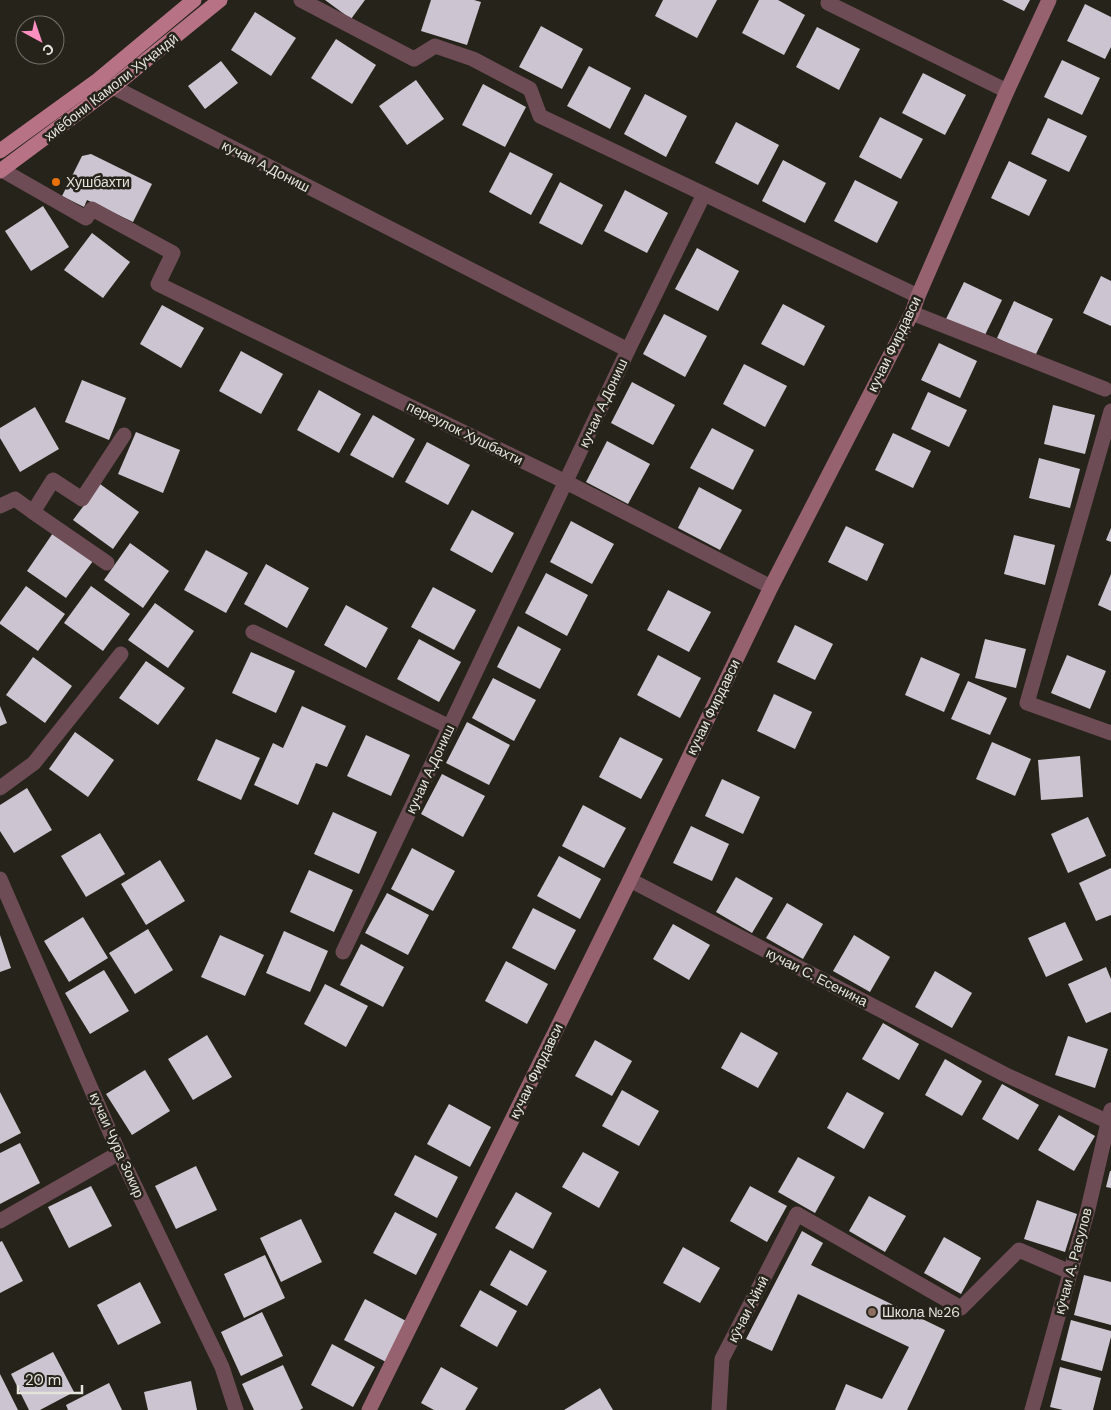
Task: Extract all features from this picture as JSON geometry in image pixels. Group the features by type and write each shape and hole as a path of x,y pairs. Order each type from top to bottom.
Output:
{"main road":[{"name":"хиёбони Камоли Хуҷандӣ","path":"0,151 98,80 194,0"},
{"name":"хиёбони Камоли Хуҷандӣ","path":"1,171 113,87 220,0"}],"street":[{"path":"301,0 414,59 435,46 474,59 530,89 540,116 918,296"},
{"name":"кучаи Фирдавси","path":"369,1410 630,880 771,587 912,314 918,296 1007,91 1050,0"},
{"path":"828,3 1007,91"},
{"name":"кучаи А.Дониш","path":"113,87 628,350 343,952"},
{"name":"переулок Хушбахти","path":"1,171 86,218 92,209 173,253 158,284 566,482 771,587"},
{"path":"628,350 704,194"},
{"path":"912,314 1105,389"},
{"path":"1111,411 1026,702 1111,733"},
{"path":"33,512 53,480 82,499 124,435"},
{"path":"0,506 15,499 107,563"},
{"path":"253,632 450,726"},
{"path":"0,788 34,763 121,654"},
{"name":"кучаи Чура Зокир","path":"0,879 119,1152 222,1367 236,1410"},
{"name":"кучаи С. Есенина","path":"630,880 1004,1074 1110,1119"},
{"name":"кӯчаи А. Расулов","path":"1032,1410 1088,1209 1110,1119"},
{"path":"0,1221 119,1152"},
{"name":"кӯчаи Айнӣ","path":"719,1410 722,1359 797,1214 961,1308 1019,1250 1070,1272"}],"building":[{"path":"325,0 365,0 351,19"},
{"path":"431,0 474,0 481,2 467,45 421,31"},
{"path":"663,0 717,0 697,38 655,16"},
{"path":"759,0 778,0 805,15 784,55 742,33"},
{"path":"1002,0 1030,0 1024,11"},
{"path":"1085,4 1111,17 1111,47 1105,59 1067,41"},
{"path":"255,12 296,38 271,76 231,50"},
{"path":"541,26 583,49 562,89 519,67"},
{"path":"817,27 860,49 839,90 796,67"},
{"path":"336,39 376,65 352,104 311,78"},
{"path":"1062,60 1100,78 1082,115 1044,97"},
{"path":"221,61 238,83 205,109 188,86"},
{"path":"589,66 631,88 610,129 567,106"},
{"path":"923,73 966,95 945,135 902,113"},
{"path":"416,80 444,119 407,145 379,106"},
{"path":"483,84 526,107 505,147 462,125"},
{"path":"645,94 687,116 666,157 624,134"},
{"path":"880,117 923,139 901,179 859,157"},
{"path":"1048,118 1087,136 1069,172 1031,154"},
{"path":"736,122 779,145 758,185 715,163"},
{"path":"510,152 553,174 531,215 489,192"},
{"path":"91,154 152,184 133,222 87,200 84,207 62,196 82,156"},
{"path":"783,160 826,183 805,223 762,201"},
{"path":"1009,161 1047,180 1029,216 991,198"},
{"path":"855,180 898,202 877,243 834,221"},
{"path":"560,182 603,205 582,245 539,223"},
{"path":"625,190 668,213 647,253 604,231"},
{"path":"43,206 69,247 31,271 5,231"},
{"path":"92,233 130,262 103,298 64,270"},
{"path":"697,248 739,271 718,311 675,289"},
{"path":"1101,276 1111,281 1111,326 1083,313"},
{"path":"964,282 1002,300 984,337 946,319"},
{"path":"1014,301 1053,319 1035,356 997,338"},
{"path":"783,304 825,326 804,366 761,344"},
{"path":"162,305 204,328 181,368 140,344"},
{"path":"664,314 707,336 685,377 643,354"},
{"path":"939,343 977,361 960,398 921,380"},
{"path":"241,351 283,374 261,414 219,391"},
{"path":"744,364 787,386 765,427 723,404"},
{"path":"82,380 126,398 109,440 65,422"},
{"path":"632,382 675,405 653,445 611,423"},
{"path":"319,390 361,414 339,453 297,430"},
{"path":"928,392 967,410 949,447 911,429"},
{"path":"1053,405 1095,415 1085,454 1044,444"},
{"path":"35,407 59,449 20,472 0,438 0,428"},
{"path":"373,415 415,439 393,478 350,455"},
{"path":"712,428 754,450 733,490 690,468"},
{"path":"136,432 180,450 163,493 118,474"},
{"path":"893,433 931,451 913,488 875,470"},
{"path":"607,441 650,464 628,504 586,482"},
{"path":"427,442 470,465 448,505 405,482"},
{"path":"1039,458 1080,469 1070,508 1029,498"},
{"path":"100,484 139,512 113,549 73,520"},
{"path":"699,487 742,510 720,550 678,528"},
{"path":"472,510 514,533 492,573 450,550"},
{"path":"571,521 614,544 592,584 550,562"},
{"path":"846,526 884,544 867,581 828,562"},
{"path":"1111,528 1111,542 1106,540"},
{"path":"53,533 93,561 66,598 27,571"},
{"path":"1014,535 1055,545 1045,585 1004,574"},
{"path":"130,543 169,571 143,608 104,580"},
{"path":"206,550 248,573 226,613 184,590"},
{"path":"266,564 309,588 287,628 244,604"},
{"path":"546,573 588,595 567,636 525,613"},
{"path":"1111,574 1111,611 1098,605"},
{"path":"26,586 65,614 38,651 0,624"},
{"path":"91,586 130,614 103,651 64,623"},
{"path":"433,587 476,610 454,650 411,627"},
{"path":"668,590 711,612 689,652 647,630"},
{"path":"155,603 194,631 168,668 128,640"},
{"path":"346,605 388,628 366,668 324,645"},
{"path":"795,625 833,644 815,680 777,662"},
{"path":"518,626 561,649 540,689 497,667"},
{"path":"419,639 461,662 439,702 397,679"},
{"path":"985,639 1026,649 1016,688 975,678"},
{"path":"251,652 295,671 276,713 232,693"},
{"path":"658,655 701,678 680,718 637,695"},
{"path":"1067,655 1106,671 1090,709 1051,693"},
{"path":"33,657 72,686 45,723 6,695"},
{"path":"921,657 960,674 944,712 905,695"},
{"path":"146,661 185,688 158,725 119,698"},
{"path":"493,678 536,700 514,741 472,718"},
{"path":"968,681 1007,698 990,735 951,719"},
{"path":"774,694 812,712 795,749 757,731"},
{"path":"0,706 7,723 0,726"},
{"path":"302,706 346,726 327,767 316,763 298,805 254,785 273,743 283,748"},
{"path":"467,722 510,745 489,785 446,763"},
{"path":"75,732 114,760 88,797 49,769"},
{"path":"366,735 410,755 391,796 347,776"},
{"path":"620,737 663,759 641,799 599,777"},
{"path":"216,739 260,758 241,800 197,780"},
{"path":"992,742 1031,759 1015,796 976,779"},
{"path":"1080,756 1083,797 1041,800 1038,760"},
{"path":"442,774 485,796 463,837 421,814"},
{"path":"722,779 760,797 743,834 705,816"},
{"path":"27,788 52,830 14,853 0,831 0,805"},
{"path":"583,805 626,828 604,868 562,846"},
{"path":"333,812 377,832 359,874 314,854"},
{"path":"1088,817 1106,856 1068,873 1051,834"},
{"path":"691,826 729,844 712,881 673,863"},
{"path":"100,833 125,874 86,897 61,856"},
{"path":"412,848 455,871 433,911 391,889"},
{"path":"559,856 601,879 580,919 537,896"},
{"path":"160,860 185,901 146,925 121,884"},
{"path":"1111,868 1111,915 1096,921 1079,883"},
{"path":"309,870 353,890 334,932 290,912"},
{"path":"736,877 773,898 752,933 716,912"},
{"path":"387,893 429,915 408,955 365,933"},
{"path":"787,903 823,924 803,959 766,938"},
{"path":"533,908 576,930 555,970 512,948"},
{"path":"83,917 108,958 69,982 44,941"},
{"path":"1065,922 1083,960 1046,977 1028,938"},
{"path":"673,924 710,945 689,980 653,959"},
{"path":"148,929 173,970 135,994 109,953"},
{"path":"284,931 328,951 310,992 266,973"},
{"path":"0,935 11,968 0,972"},
{"path":"220,935 264,955 245,996 201,977"},
{"path":"854,935 890,957 870,992 833,971"},
{"path":"361,944 404,967 383,1007 340,985"},
{"path":"506,961 548,984 527,1024 485,1001"},
{"path":"1106,967 1111,979 1111,1012 1086,1023 1068,984"},
{"path":"104,970 129,1011 90,1034 65,993"},
{"path":"935,971 972,993 952,1028 915,1007"},
{"path":"325,984 368,1006 346,1047 304,1024"},
{"path":"883,1023 919,1044 899,1080 862,1059"},
{"path":"741,1032 778,1053 758,1088 721,1068"},
{"path":"207,1035 232,1077 193,1100 168,1059"},
{"path":"1068,1036 1108,1049 1095,1088 1055,1075"},
{"path":"595,1040 632,1061 612,1096 575,1076"},
{"path":"945,1059 982,1081 962,1116 925,1095"},
{"path":"145,1070 170,1111 132,1135 106,1094"},
{"path":"1002,1084 1039,1105 1018,1140 982,1119"},
{"path":"622,1090 659,1111 639,1146 602,1126"},
{"path":"0,1092 21,1133 0,1144"},
{"path":"847,1092 884,1113 864,1149 827,1128"},
{"path":"449,1104 491,1127 470,1167 427,1144"},
{"path":"1059,1115 1095,1136 1074,1171 1038,1150"},
{"path":"20,1143 40,1183 0,1204 0,1153"},
{"path":"583,1152 619,1172 599,1208 562,1187"},
{"path":"415,1155 458,1177 437,1218 394,1195"},
{"path":"798,1157 835,1177 815,1213 778,1192"},
{"path":"196,1166 217,1210 176,1229 155,1186"},
{"path":"1111,1171 1111,1188 1106,1187"},
{"path":"91,1186 112,1226 69,1248 48,1207"},
{"path":"750,1186 787,1206 767,1242 730,1221"},
{"path":"516,1192 552,1213 533,1249 495,1228"},
{"path":"869,1196 906,1216 885,1252 849,1231"},
{"path":"1037,1200 1077,1214 1065,1252 1024,1239"},
{"path":"395,1212 437,1234 416,1275 373,1253"},
{"path":"301,1219 322,1262 281,1282 260,1238"},
{"name":"Школа №26","path":"802,1231 823,1243 811,1265 945,1330 907,1410 835,1410 846,1384 882,1399 909,1347 798,1294 772,1351 746,1339"},
{"path":"944,1237 981,1258 961,1294 924,1273"},
{"path":"2,1241 23,1281 0,1293 0,1242"},
{"path":"683,1247 720,1268 700,1303 663,1283"},
{"path":"510,1250 547,1271 527,1306 490,1285"},
{"path":"265,1255 285,1298 244,1318 224,1274"},
{"path":"1084,1275 1111,1282 1111,1325 1074,1315"},
{"path":"140,1282 161,1323 118,1345 97,1305"},
{"path":"480,1290 517,1311 497,1347 460,1326"},
{"path":"365,1299 408,1322 386,1362 344,1340"},
{"path":"262,1312 283,1356 241,1376 221,1332"},
{"path":"1071,1320 1111,1331 1102,1371 1061,1360"},
{"path":"332,1344 375,1367 353,1407 311,1385"},
{"path":"53,1352 74,1392 40,1410 29,1410 11,1374"},
{"path":"283,1365 303,1408 300,1410 254,1410 242,1384"},
{"path":"441,1367 478,1388 465,1410 434,1410 421,1403"},
{"path":"1060,1367 1101,1378 1093,1410 1063,1410 1050,1407"},
{"path":"0,1374 18,1410 0,1410"},
{"path":"191,1381 197,1410 148,1410 144,1392"},
{"path":"109,1383 122,1410 68,1410 66,1405"},
{"path":"600,1388 613,1410 564,1410"}],"place":[{"name":"Хушбахти","path":"56,182"},
{"name":"Школа №26","path":"872,1312"}]}
